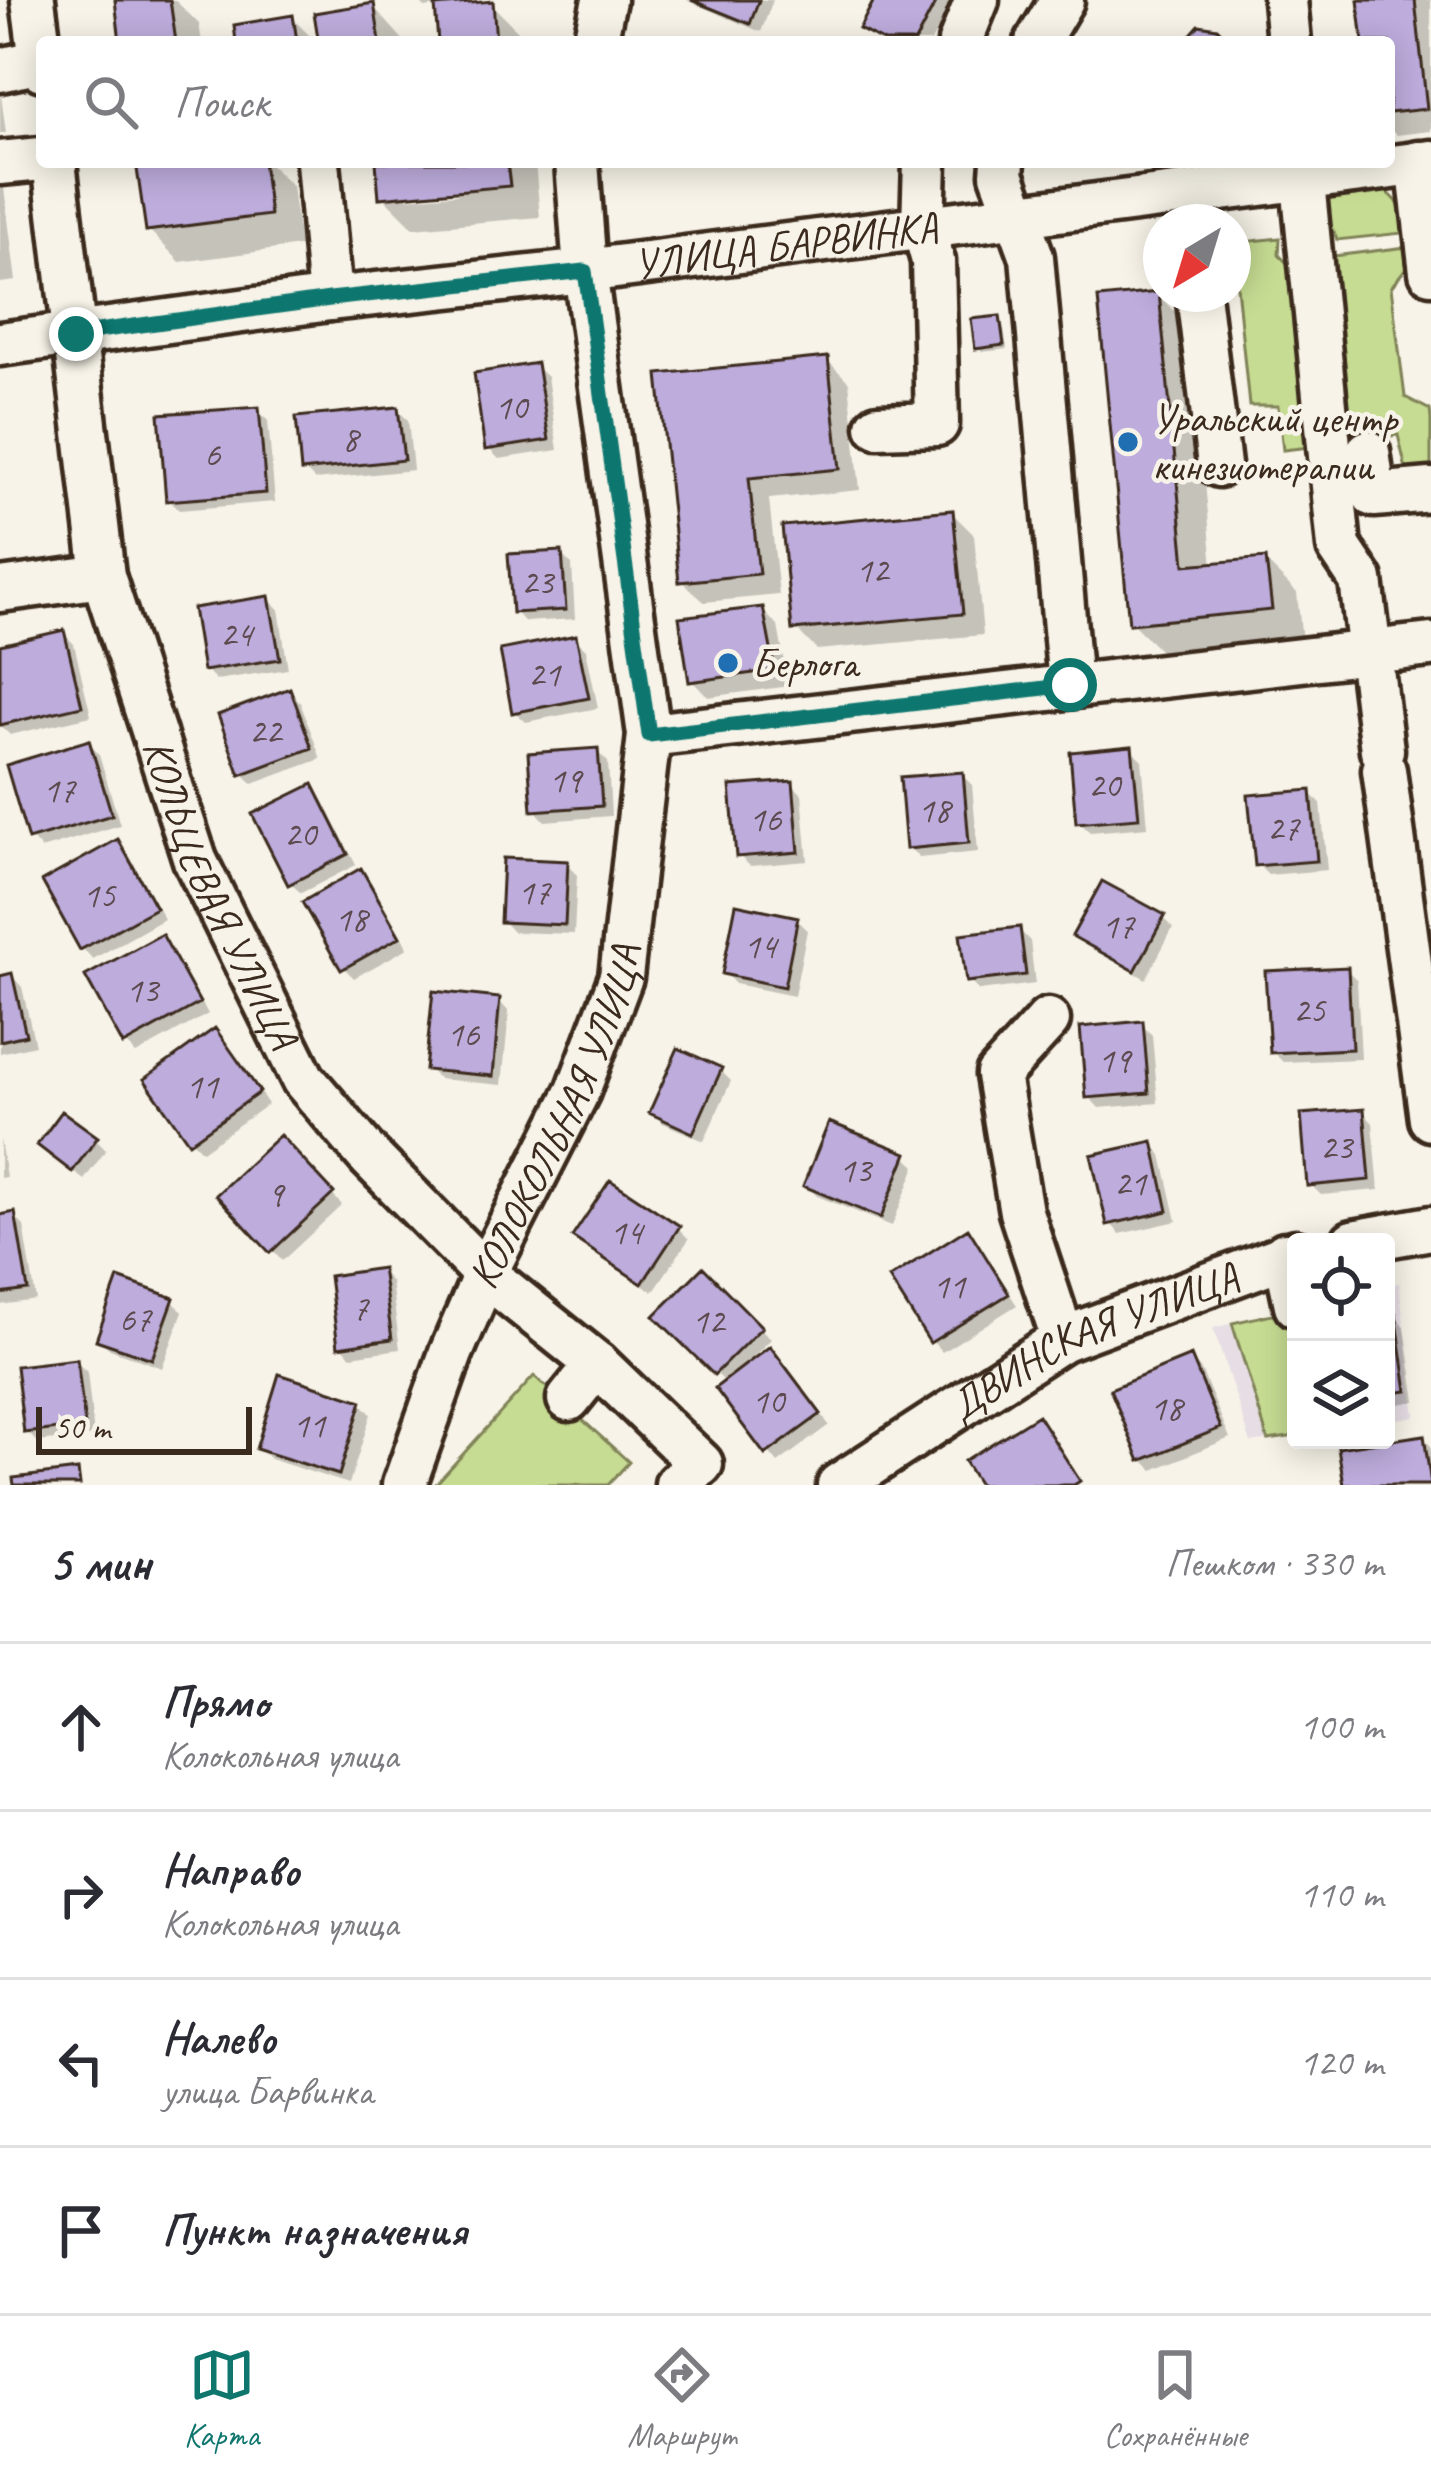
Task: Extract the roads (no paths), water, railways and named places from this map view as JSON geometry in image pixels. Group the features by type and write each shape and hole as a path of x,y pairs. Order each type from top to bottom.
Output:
{"street":[{"path":"32,0 37,36"},
{"path":"596,36 604,0"},
{"path":"962,36 977,0"},
{"path":"1041,36 1062,0"},
{"path":"1286,0 1289,36"},
{"path":"0,70 36,66"},
{"path":"0,163 36,160"},
{"path":"1425,162 1430,248"},
{"name":"УЛИЦА БАРВИНКА","path":"1395,164 1425,162"},
{"name":"КОЛЬЦЕВАЯ УЛИЦА","path":"55,168 103,576 195,860 303,1079 368,1155 485,1274 597,1364 689,1474"},
{"path":"319,168 330,299"},
{"name":"КОЛОКОЛЬНАЯ УЛИЦА","path":"404,1485 451,1353 485,1274 578,1090 621,976 649,735 585,271 577,168"},
{"path":"878,426 937,424 933,261 923,225 925,168"},
{"path":"1002,168 1032,257 1070,685"},
{"path":"1301,169 1339,547 1361,580 1431,1118"},
{"name":"УЛИЦА БАРВИНКА","path":"1201,204 1301,169"},
{"name":"УЛИЦА БАРВИНКА","path":"0,344 923,225 1143,210"},
{"path":"1200,312 1219,465"},
{"path":"1368,452 1374,495 1431,490"},
{"path":"0,590 103,576"},
{"path":"649,735 1431,645"},
{"path":"1048,1020 998,1075 1022,1212 1063,1339"},
{"path":"1395,1234 1431,1228"},
{"name":"ДВИНСКАЯ УЛИЦА","path":"839,1485 1063,1339 1287,1254"},
{"path":"569,1399 597,1364"}],"place":[{"name":"Уральский центр кинезиотерапии","path":"1128,442"},
{"name":"Берлога","path":"728,663"}]}
